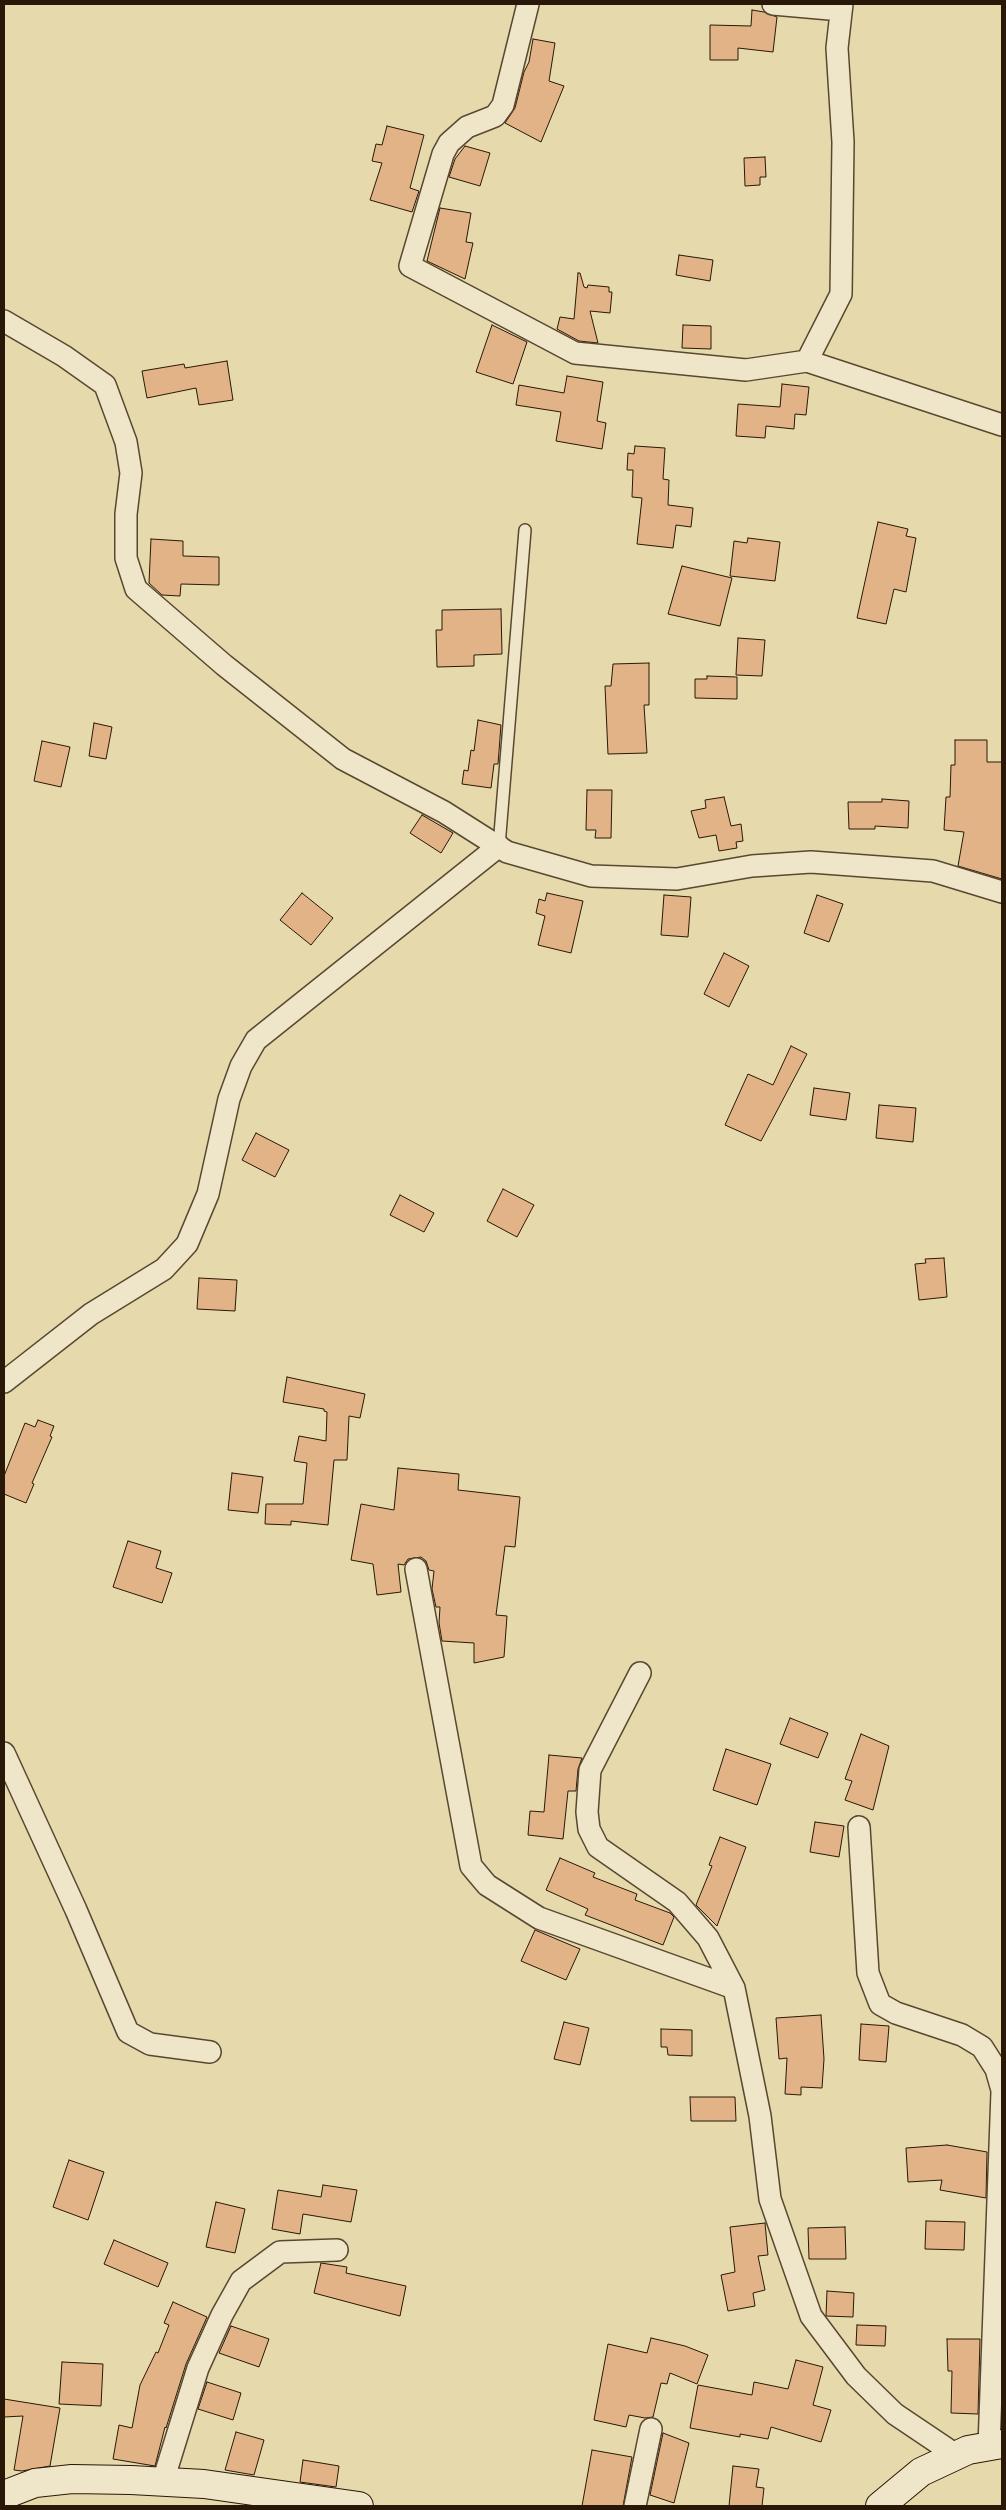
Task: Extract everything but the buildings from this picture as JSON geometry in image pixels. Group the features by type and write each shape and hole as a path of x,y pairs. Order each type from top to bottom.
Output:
{"street":[{"path":"528,4 502,105 495,116 467,127 449,144 443,154 410,266 575,353 746,370 807,361 1002,425"},
{"path":"773,4 841,7 837,48 843,142 841,294 807,361"},
{"path":"4,321 64,356 105,385 126,442 131,473 126,514 126,558 136,590 224,666 343,759 444,812 507,852 591,876 677,879 752,866 811,862 933,871 1002,892"},
{"path":"4,1382 91,1314 164,1270 187,1244 208,1194 229,1099 241,1066 256,1040 499,846"},
{"path":"416,1569 471,1866 487,1885 539,1918 734,1988"},
{"path":"640,1673 590,1770 587,1812 588,1829 598,1847 677,1902 708,1938 734,1988 760,2116 770,2199 811,2316 856,2376 895,2414 956,2455"},
{"path":"4,1754 76,1910 128,2032 150,2044 210,2052"},
{"path":"859,1827 868,1973 880,2004 896,2013 962,2034 982,2047 996,2069 1002,2091 995,2445 968,2450 921,2472 880,2506"},
{"path":"163,2481 198,2368 222,2315 241,2281 280,2252 337,2250"},
{"path":"635,2506 651,2429"},
{"path":"4,2494 35,2483 72,2479 163,2481 204,2484 358,2506"}],"lane":[{"path":"499,846 525,530"}]}
